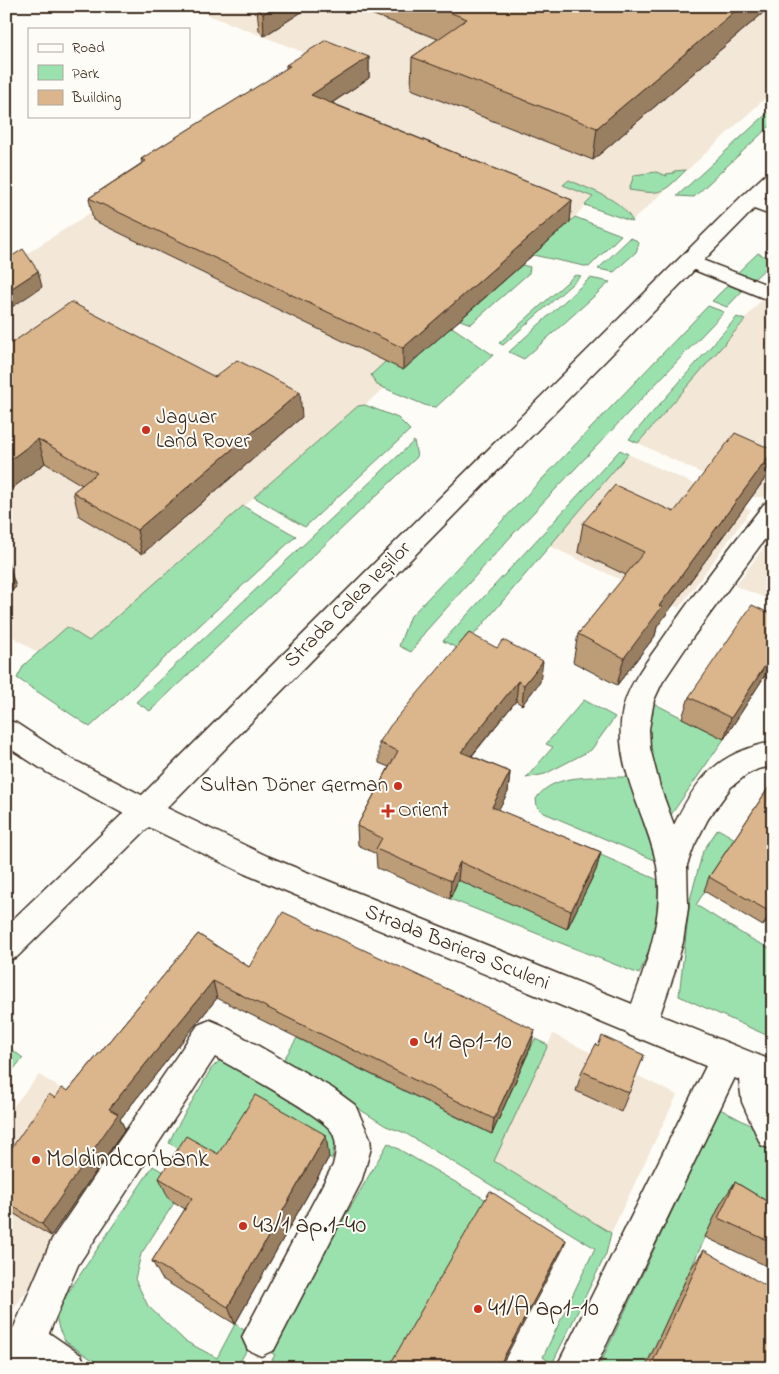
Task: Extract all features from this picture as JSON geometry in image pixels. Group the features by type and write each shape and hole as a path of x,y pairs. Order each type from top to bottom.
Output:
{"main road":[{"name":"Strada Calea Ieșilor","path":"6,947 145,811 749,200 773,178"},
{"path":"749,200 773,210"},
{"path":"689,261 773,294"},
{"path":"641,1024 667,950 673,923 672,864 639,760 636,734 637,710 649,679 698,609 773,510"},
{"name":"Strada Bariera Sculeni","path":"6,731 58,764 145,811 256,865 751,1069"},
{"path":"672,864 687,827 716,784 732,770 749,760 773,754"},
{"path":"68,1368 18,1354 65,1252 210,1036 320,1100 343,1117 353,1138 354,1148 349,1170 261,1337"},
{"path":"751,1069 759,1102 773,1132"},
{"path":"575,1368 751,1069"}],"shaded area":[{"path":"185,6 773,6 773,91 632,221 622,207 612,200 593,197 570,222 365,405 358,407 89,642 67,628 38,653 6,632 6,267 326,61"},
{"path":"763,298 773,302 773,485 764,497 752,497 638,443"},
{"path":"628,454 751,510 679,608 550,546"},
{"path":"773,535 773,601 735,586"},
{"path":"553,1034 677,1095 611,1233 494,1161"},
{"path":"39,1075 133,1133 62,1243 6,1319 6,1115"}],"green space":[{"path":"773,108 773,123 694,197 677,196"},
{"path":"686,170 672,184 661,191 629,190 634,175 656,172 667,176 666,174 674,173 674,171"},
{"path":"569,180 614,201 628,214 633,222 585,205 593,197 563,185"},
{"path":"575,217 621,235 589,267 533,255"},
{"path":"630,238 639,243 636,252 614,272 598,269"},
{"path":"758,253 773,261 751,282 735,275"},
{"path":"522,265 530,267 529,273 471,324 460,320"},
{"path":"575,275 581,276 503,345 499,343"},
{"path":"590,278 610,282 524,359 509,352"},
{"path":"731,282 745,288 727,307 712,301"},
{"path":"708,306 724,312 514,533 425,632 411,652 399,646 409,618"},
{"path":"737,317 745,320 638,443 629,439"},
{"path":"452,327 493,355 436,407 427,406 377,385 371,375 385,362"},
{"path":"365,405 398,418 410,430 305,527 254,497 358,406"},
{"path":"414,441 417,457 150,711 136,702"},
{"path":"620,450 628,454 461,650 443,641"},
{"path":"243,506 296,536 90,727 17,678 24,665 67,627 89,641"},
{"path":"584,700 615,717 591,750 545,774 526,778 553,747 546,744"},
{"path":"653,703 724,739 668,819 647,744"},
{"path":"592,777 631,777 657,861 542,812 537,807 536,799 544,790 566,780"},
{"path":"718,829 737,840 696,905 749,938 773,950 773,1038 679,996 690,900 703,851"},
{"path":"564,839 658,880 658,905 655,928 649,951 639,974 450,899 458,880 567,928"},
{"path":"297,1038 491,1134 535,1039 548,1045 494,1161 611,1233 606,1254 552,1364 543,1357 595,1248 405,1133 386,1126 283,1061"},
{"path":"6,1047 23,1058 6,1078"},
{"path":"226,1060 333,1122 336,1133 332,1159 329,1157 225,1176 169,1143 211,1069 219,1061"},
{"path":"720,1109 758,1129 773,1158 773,1209 721,1203 645,1368 606,1368 600,1364"},
{"path":"388,1143 488,1201 392,1368 267,1368 275,1355 267,1350"},
{"path":"153,1166 180,1182 174,1203 141,1254 135,1279 148,1306 185,1341 217,1358 235,1324 255,1337 236,1368 104,1368 65,1341 59,1329 55,1312"}],"building":[{"path":"259,6 275,6 263,14 257,8"},
{"path":"433,6 741,6 597,128 412,57 467,19"},
{"path":"326,40 369,57 311,95 572,200 403,348 89,198 146,161 141,159 290,66 286,65"},
{"path":"23,249 38,271 6,292 6,260"},
{"name":"Jaguar Land Rover","path":"71,302 215,377 237,360 300,392 137,530 73,492 97,473 38,439 6,463 6,347"},
{"path":"735,433 773,451 659,606 662,607 624,658 578,634 644,552 583,523 615,485 674,512"},
{"path":"752,605 773,615 773,656 731,718 689,697"},
{"path":"469,633 497,648 503,640 543,661 524,685 518,681 461,752 510,772 492,807 601,852 571,911 460,862 451,881 376,849 382,838 357,826 398,751 379,743 390,726"},
{"path":"773,781 773,907 770,912 709,877"},
{"path":"283,912 535,1030 494,1119 213,981 109,1109 118,1114 42,1224 6,1202 6,1156 49,1094 55,1098 62,1088 68,1091 198,934 249,967"},
{"path":"602,1036 644,1055 629,1093 582,1071"},
{"name":"43/1 ap.1-40","path":"255,1095 326,1135 228,1307 152,1261 192,1198 159,1178 186,1136 218,1154"},
{"path":"735,1182 773,1205 773,1243 718,1218"},
{"name":"41/A ap1-10","path":"490,1191 566,1240 498,1368 388,1368"},
{"path":"704,1250 773,1290 773,1368 650,1368"}],"place":[{"name":"Jaguar Land Rover","path":"146,430"},
{"name":"Sultan Döner German","path":"398,786"},
{"name":"Orient","path":"388,811"},
{"name":"41 ap1-10","path":"414,1042"},
{"name":"Moldindconbank","path":"36,1160"},
{"name":"43/1 ap.1-40","path":"243,1226"},
{"name":"41/A ap1-10","path":"478,1309"}]}
